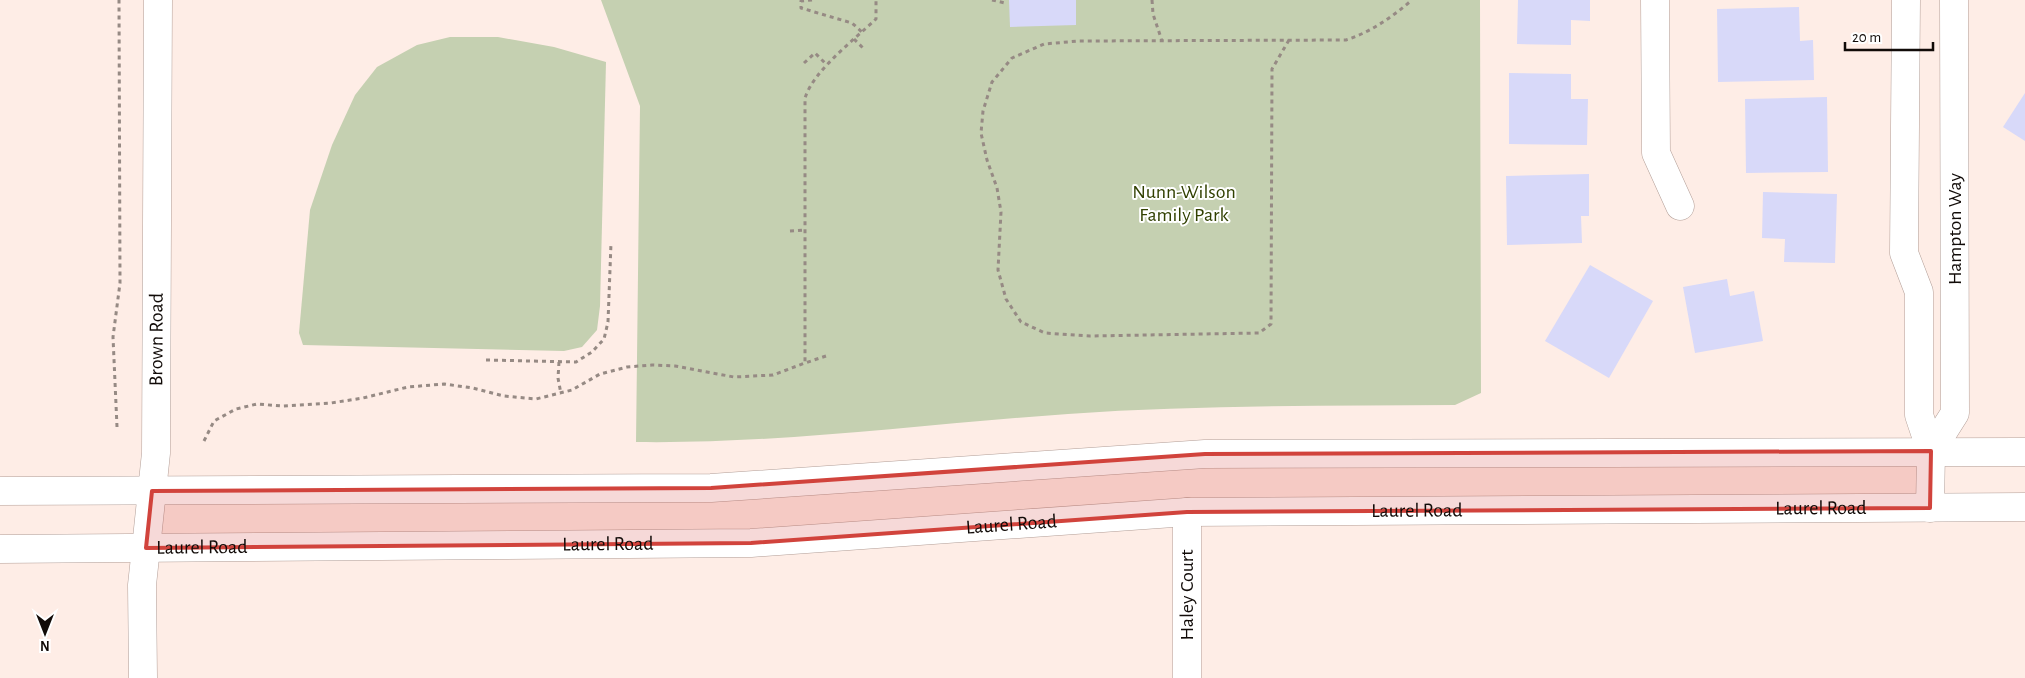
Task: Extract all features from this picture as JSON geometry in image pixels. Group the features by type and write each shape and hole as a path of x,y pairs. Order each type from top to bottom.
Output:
{"main road":[{"name":"Brown Road","path":"143,678 142,585 156,452 158,0"},
{"path":"1655,0 1656,153 1680,206"},
{"name":"Hampton Way","path":"1906,0 1904,253 1919,292 1919,415 1931,451 1930,508"},
{"name":"Hampton Way","path":"1931,451 1955,413 1954,0"},
{"path":"0,491 711,488 1205,454 2025,452"},
{"name":"Laurel Road","path":"0,549 751,544 1187,512 2025,507"},
{"name":"Haley Court","path":"1187,512 1187,678"}],"path":[{"path":"117,427 113,337 120,283 119,0"},
{"path":"812,0 801,1 801,8 852,23 862,32"},
{"path":"805,363 805,98 808,88 817,75 876,19 876,0"},
{"path":"992,0 1006,3"},
{"path":"1152,0 1152,14 1162,41"},
{"path":"1289,40 1272,69 1271,324 1259,333 1090,336 1045,333 1021,322 1006,299 998,270 1000,212 997,188 987,160 981,133 983,111 992,82 1012,58 1044,44 1079,41 1162,41 1289,40 1346,40 1359,36 1384,22 1412,0"},
{"path":"854,40 865,50"},
{"path":"804,63 815,52 827,65"},
{"path":"790,230 805,230"},
{"path":"486,360 576,362 592,352 604,339 608,322 611,243"},
{"path":"204,441 214,421 236,408 257,404 282,406 331,403 363,398 408,387 444,384 473,388 504,396 536,399 561,394 600,374 627,367 652,364 734,377 773,375 826,356"},
{"path":"559,362 558,378 561,394"}],"highlighted area":[{"path":"1931,451 1930,508 1187,512 751,543 146,548 152,491 711,488 1205,454"}],"green space":[{"name":"Nunn-Wilson Family Park","path":"601,0 1480,0 1481,393 1455,405 1262,406 1116,411 798,437 690,442 636,442 640,106"},
{"path":"450,37 498,37 554,47 606,62 600,306 597,330 582,347 564,351 303,345 299,333 310,210 332,145 355,95 377,67 417,45"}],"building":[{"path":"1009,0 1076,0 1076,25 1010,27"},
{"path":"1518,0 1590,0 1590,21 1571,20 1571,45 1517,44"},
{"path":"1799,7 1800,41 1813,40 1814,80 1718,82 1717,9"},
{"path":"1509,73 1571,74 1571,99 1588,99 1587,145 1509,144"},
{"path":"2025,93 2025,141 2003,127"},
{"path":"1827,97 1828,172 1746,173 1745,99"},
{"path":"1589,174 1589,216 1581,216 1582,243 1507,245 1506,176"},
{"path":"1763,192 1837,194 1835,263 1784,262 1785,239 1762,238"},
{"path":"1590,265 1653,301 1609,378 1545,341"},
{"path":"1727,279 1730,296 1754,291 1763,341 1695,353 1683,287"}]}
